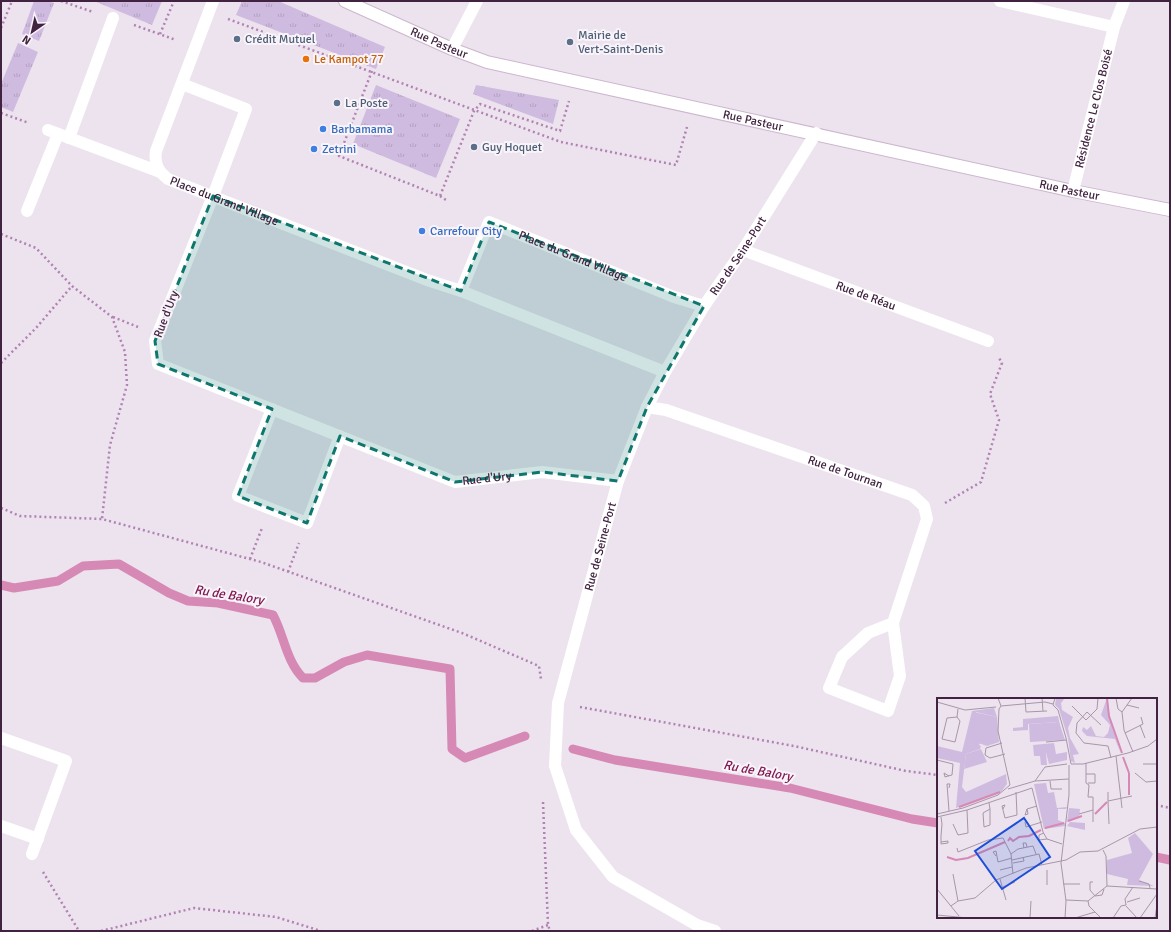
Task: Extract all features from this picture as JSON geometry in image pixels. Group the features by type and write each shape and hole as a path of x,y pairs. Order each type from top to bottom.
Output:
{"street":[{"name":"Place du Grand Village","path":"214,1 156,151 155,160 160,172 168,179 427,280 461,291 664,372"},
{"name":"Rue Pasteur","path":"344,1 452,49 487,62 816,133 1073,191 1170,210"},
{"path":"452,49 477,1"},
{"path":"1000,1 1114,27"},
{"name":"Résidence Le Clos Boisé","path":"1073,191 1114,27 1124,1"},
{"path":"27,211 58,134 113,18"},
{"name":"Rue d'Ury","path":"182,84 246,109 155,341 158,364 455,482 542,472 618,481"},
{"name":"Rue de Seine-Port","path":"715,931 697,925 613,877 576,830 554,766 558,703 618,481 647,407 664,372 704,306 743,250 816,133"},
{"path":"58,134 160,172"},
{"name":"Place du Grand Village","path":"461,291 489,222 674,296 704,306"},
{"name":"Rue de Réau","path":"743,250 988,340"},
{"name":"Rue de Tournan","path":"647,407 666,410 912,495 924,506 925,512"},
{"path":"272,409 238,496 307,523 340,436"},
{"path":"893,623 868,633 842,657 829,688 888,711 900,676 893,623 927,519 925,512"},
{"path":"1,738 66,761 32,854"},
{"path":"1,826 38,839"}],"path":[{"path":"1,28 12,1"},
{"path":"160,34 174,1"},
{"path":"209,12 561,142 676,165 693,106"},
{"path":"372,71 339,156 440,196 446,200"},
{"path":"440,196 474,111 480,104 560,131 575,81"},
{"path":"1,113 58,134"},
{"path":"1,234 36,248 72,286 112,317 158,333"},
{"path":"1,363 36,328 72,286"},
{"path":"102,519 110,445 127,385 125,352 112,317"},
{"path":"925,512 950,500 981,482 999,420 990,394 1002,363 988,340"},
{"path":"1,508 20,516 102,519 288,572 462,633 539,666 543,696 558,703 794,746 906,771 937,775"},
{"path":"250,560 270,508"},
{"path":"288,572 307,523"},
{"path":"542,794 548,925 550,931"},
{"path":"1157,805 1170,808"},
{"path":"32,854 79,931"},
{"path":"101,931 194,908 276,917 321,931"},
{"path":"532,931 548,925"}],"highlighted area":[{"path":"213,196 461,291 489,222 704,306 647,407 618,481 542,472 455,482 340,436 307,523 238,496 272,409 158,364 155,341"}],"green space":[{"path":"34,1 47,1 54,3 39,41 22,34"},
{"path":"94,1 162,1 152,25"},
{"path":"242,1 278,1 385,47 376,69 236,15"},
{"path":"18,43 38,52 13,112 1,107 1,84"},
{"path":"376,85 460,119 436,178 353,144"},
{"path":"476,85 559,100 553,124 473,94"}],"waterway":[{"name":"Ru de Balory","path":"1,585 14,588 58,581 83,566 119,564 169,593 188,601 218,603 273,615 289,656 297,671 303,678 315,678 344,662 367,655 450,669 452,749 465,758 525,736"},
{"name":"Ru de Balory","path":"573,749 615,760 790,788 912,819 937,823"},
{"name":"Ru de Balory","path":"1157,857 1170,860"}],"place":[{"name":"Crédit Mutuel","path":"237,39"},
{"name":"Mairie de Vert-Saint-Denis","path":"570,42"},
{"name":"Le Kampot 77","path":"306,59"},
{"name":"La Poste","path":"337,103"},
{"name":"Barbamama","path":"323,129"},
{"name":"Guy Hoquet","path":"474,147"},
{"name":"Zetrini","path":"314,149"},
{"name":"Carrefour City","path":"422,231"}]}
